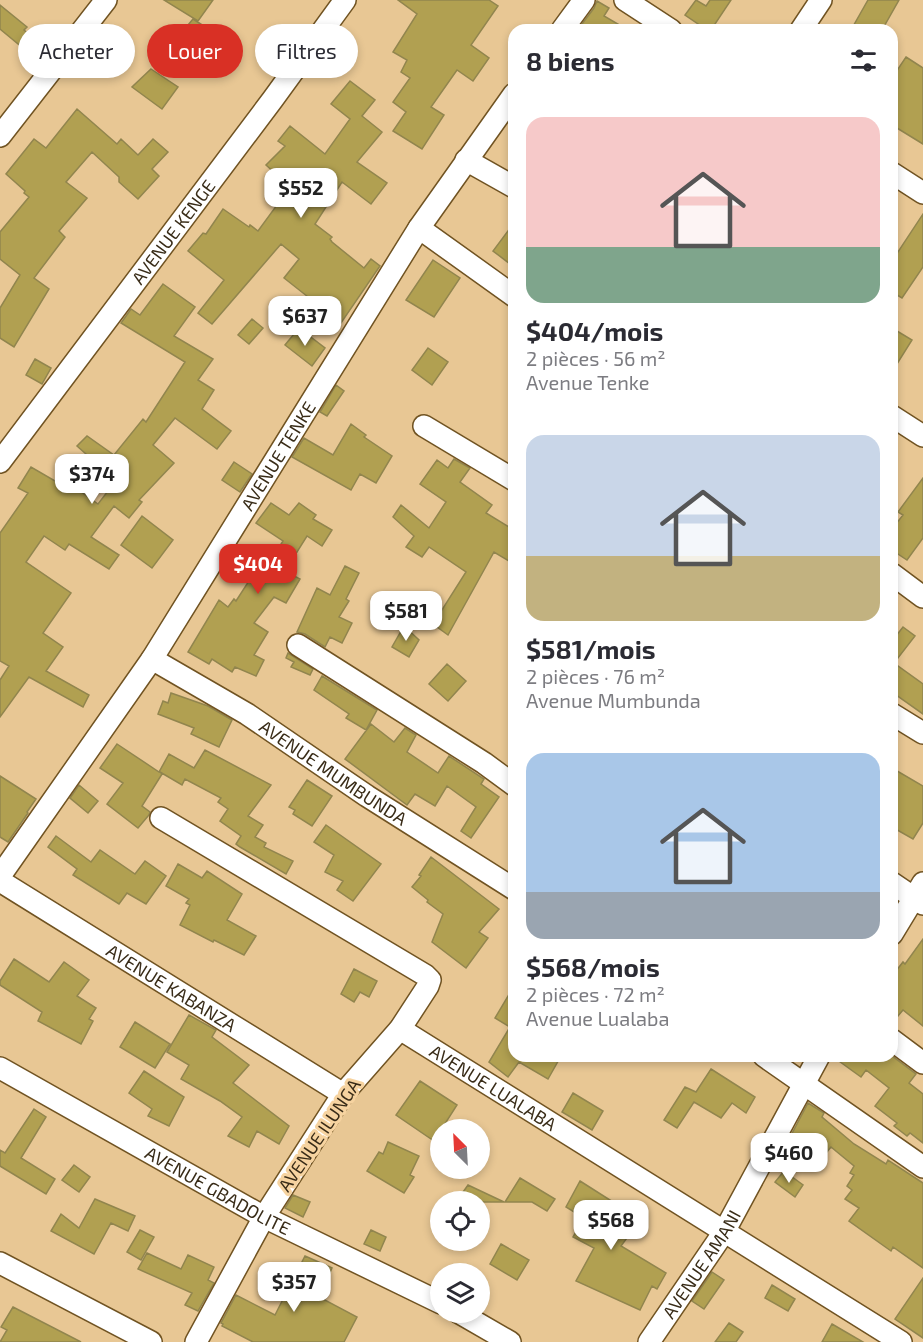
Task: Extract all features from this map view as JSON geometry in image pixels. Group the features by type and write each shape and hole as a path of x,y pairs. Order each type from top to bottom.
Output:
{"street":[{"path":"0,136 106,0"},
{"name":"AVENUE KENGE","path":"0,462 345,0"},
{"path":"566,24 584,0"},
{"path":"626,0 662,24"},
{"path":"805,24 821,0"},
{"name":"AVENUE TENKE","path":"0,876 152,659 419,228 508,102"},
{"path":"466,160 508,184"},
{"path":"898,177 922,191"},
{"path":"419,228 508,292"},
{"path":"898,420 923,436"},
{"path":"424,426 508,476"},
{"path":"898,578 923,597"},
{"path":"298,645 508,781"},
{"name":"AVENUE MUMBUNDA","path":"152,659 247,714 367,796 508,885"},
{"path":"898,718 923,733"},
{"path":"161,818 428,977 429,983 400,1029"},
{"name":"AVENUE KABANZA","path":"0,881 343,1094"},
{"path":"898,885 920,895 898,926"},
{"name":"AVENUE ILUNGA","path":"196,1342 264,1217 343,1094 400,1029"},
{"name":"AVENUE LUALABA","path":"400,1029 901,1342"},
{"path":"898,1044 923,1063"},
{"path":"773,1062 923,1167"},
{"name":"AVENUE AMANI","path":"649,1342 724,1232 816,1062"},
{"name":"AVENUE GBADOLITE","path":"0,1068 264,1217 430,1298"},
{"path":"0,1263 151,1342"},
{"path":"477,1323 510,1342"}],"building":[{"path":"164,0 213,0 198,21"},
{"path":"398,0 489,0 498,6 471,45 489,58 473,81 457,70 431,107 444,115 422,149 393,131 406,112 393,102 410,78 401,72 407,60 393,52 417,14"},
{"path":"696,0 706,6 710,0 731,0 715,24 698,24 685,15"},
{"path":"868,0 899,0 885,24 854,24"},
{"path":"597,1 609,8 604,16 618,24 582,24"},
{"path":"0,5 23,24 18,24 18,44 0,29"},
{"path":"193,19 201,24 189,24"},
{"path":"906,57 923,68 923,144 898,129 898,69"},
{"path":"147,73 147,78 164,78 178,87 162,109 132,87"},
{"path":"350,81 375,100 362,116 382,132 357,162 387,183 371,204 342,182 315,224 332,237 330,239 332,242 364,268 371,259 380,266 341,323 284,278 299,259 281,244 212,324 198,313 224,280 188,251 203,233 206,234 223,209 258,231 280,201 268,192 279,177 266,165 285,146 278,141 290,126 325,154 350,119 331,104"},
{"path":"77,109 117,144 121,139 138,155 153,139 168,152 152,169 159,176 138,199 119,182 119,177 92,152 66,182 87,198 59,231 65,237 34,278 49,289 14,347 0,338 0,308 20,275 0,259 0,232 29,197 6,174 34,139 46,148"},
{"path":"923,214 923,267 902,298 898,296 898,252"},
{"path":"508,231 508,262 493,251"},
{"path":"433,260 460,278 434,317 406,300"},
{"path":"163,284 195,307 174,336 213,359 198,380 214,390 202,409 231,431 217,449 175,418 153,445 174,463 139,500 142,502 129,518 114,506 91,537 119,555 109,569 69,544 65,550 44,536 26,562 71,593 43,633 63,647 46,671 89,695 83,707 29,677 0,717 0,680 9,666 0,661 0,533 28,493 18,488 31,467 67,488 70,484 98,504 115,482 77,446 87,436 114,455 143,419 146,422 185,362 121,323 131,309 140,315"},
{"path":"252,319 263,328 249,344 238,335"},
{"path":"299,328 325,348 312,366 285,345"},
{"path":"898,332 912,340 898,362"},
{"path":"428,348 448,362 432,385 412,370"},
{"path":"35,359 51,368 42,384 26,375"},
{"path":"336,385 344,391 327,416 320,412"},
{"path":"351,424 366,435 364,437 392,456 376,483 360,474 351,490 292,457 304,438 333,455"},
{"path":"454,459 470,468 460,482 492,505 486,513 508,526 508,560 494,552 448,635 433,624 466,572 429,547 422,557 406,547 414,536 393,517 401,505 429,528 446,502 420,484 437,460 448,468"},
{"path":"234,462 252,474 240,492 222,480"},
{"path":"923,478 923,538 907,560 898,554 898,521 903,515 898,512"},
{"path":"271,503 289,515 299,503 316,515 313,519 332,530 322,546 307,536 285,571 300,579 286,603 274,597 254,623 268,632 254,655 264,660 256,676 235,667 232,672 212,659 209,664 188,652 219,600 228,607 234,599 236,601 262,561 268,565 283,541 256,523"},
{"path":"142,516 173,540 152,568 121,545"},
{"path":"345,566 359,573 346,599 349,601 339,617 352,623 342,643 330,637 325,647 305,634 297,632 317,588 330,595"},
{"path":"404,626 419,640 409,657 392,647"},
{"path":"903,627 915,636 898,658 898,633"},
{"path":"288,653 313,669 310,675 291,667 294,662 286,658"},
{"path":"447,664 466,681 448,701 429,684"},
{"path":"898,666 923,684 923,714 898,696"},
{"path":"322,676 377,710 366,730 346,718 349,714 314,690"},
{"path":"171,693 208,706 232,720 219,747 191,734 194,728 158,714 163,701 168,703"},
{"path":"371,724 394,742 405,728 416,735 407,752 438,773 449,756 484,779 481,784 499,797 471,838 461,831 476,807 447,786 435,806 415,794 407,805 345,759"},
{"path":"117,744 159,772 169,754 194,768 205,750 271,785 248,816 263,825 255,837 266,843 264,847 293,861 286,874 236,844 241,836 220,821 228,809 218,802 221,798 185,779 182,785 160,772 162,774 142,806 150,812 149,815 138,828 107,804 123,783 100,768"},
{"path":"898,771 923,786 923,823 913,839 898,830"},
{"path":"0,776 36,799 8,842 0,837"},
{"path":"307,780 332,796 312,826 293,814 295,810 289,807"},
{"path":"79,785 98,801 88,813 70,798"},
{"path":"326,825 381,864 353,901 337,890 343,881 325,872 334,855 314,842"},
{"path":"56,836 91,862 100,850 135,874 145,861 166,876 146,904 127,893 119,904 73,875 77,869 48,847"},
{"path":"431,857 499,909 479,932 488,938 466,968 432,942 443,914 412,887"},
{"path":"178,864 202,878 207,871 242,894 227,920 256,936 244,955 180,925 190,905 186,903 189,899 166,886"},
{"path":"923,939 923,1026 903,1010 898,1016 898,968 903,962 905,964"},
{"path":"14,959 49,982 64,962 89,980 77,996 96,1008 89,1019 93,1021 81,1044 38,1021 42,1012 0,985 0,981"},
{"path":"354,969 377,981 369,997 360,992 354,1002 341,994"},
{"path":"508,996 508,1026 495,1018"},
{"path":"189,1015 216,1030 212,1037 249,1065 233,1083 289,1126 279,1144 257,1131 249,1147 228,1136 242,1117 220,1101 181,1079 189,1065 167,1052"},
{"path":"135,1022 170,1044 155,1068 120,1047"},
{"path":"508,1030 508,1062 519,1062 508,1077 489,1062"},
{"path":"898,1060 916,1074 909,1083 923,1094 923,1143 910,1133 907,1136 894,1126 897,1123 875,1106 889,1088 866,1070 861,1077 840,1062"},
{"path":"519,1062 558,1062 548,1079"},
{"path":"711,1069 755,1097 746,1113 732,1103 721,1118 694,1102 677,1128 664,1120 685,1087 696,1092"},
{"path":"144,1071 184,1097 169,1126 148,1116 152,1109 129,1093"},
{"path":"420,1081 457,1105 448,1119 430,1119 430,1138 396,1115"},
{"path":"573,1093 603,1111 592,1130 562,1112"},
{"path":"808,1103 824,1113 822,1117 854,1144 886,1164 888,1160 923,1183 923,1268 893,1247 891,1251 849,1221 859,1208 845,1199 852,1190 847,1186 854,1175 850,1173 854,1166 831,1147 822,1158 804,1143 800,1149 788,1141"},
{"path":"34,1109 46,1117 21,1158 55,1179 46,1194 0,1166 0,1150 5,1153"},
{"path":"388,1142 419,1156 410,1175 414,1177 404,1193 367,1171 379,1152 383,1154"},
{"path":"74,1165 90,1177 79,1192 62,1180"},
{"path":"784,1171 803,1185 795,1197 775,1182"},
{"path":"520,1178 555,1199 547,1211 532,1202 505,1202"},
{"path":"580,1181 621,1207 616,1215 635,1227 621,1246 666,1273 657,1289 652,1286 640,1310 576,1281 594,1248 573,1237 584,1218 566,1207"},
{"path":"468,1185 481,1191 464,1191"},
{"path":"293,1195 310,1202 303,1217 285,1208"},
{"path":"490,1195 504,1202 490,1202"},
{"path":"95,1199 135,1216 128,1231 111,1223 94,1254 51,1231 61,1214 79,1228"},
{"path":"140,1230 154,1237 141,1260 127,1252"},
{"path":"371,1230 386,1237 380,1251 364,1244"},
{"path":"501,1244 529,1260 517,1280 490,1264"},
{"path":"147,1253 181,1269 188,1255 214,1267 208,1280 214,1283 198,1311 185,1305 192,1293 138,1269"},
{"path":"305,1256 332,1268 319,1297 357,1317 344,1342 253,1342 222,1326 221,1323 236,1295 275,1315"},
{"path":"712,1272 724,1280 704,1309 692,1301"},
{"path":"923,1278 923,1338 895,1319"},
{"path":"772,1285 795,1299 788,1311 765,1298"},
{"path":"13,1307 81,1342 0,1342 7,1330 1,1327"},
{"path":"729,1323 743,1332 736,1342 715,1342"},
{"path":"832,1324 863,1342 822,1342"}]}
